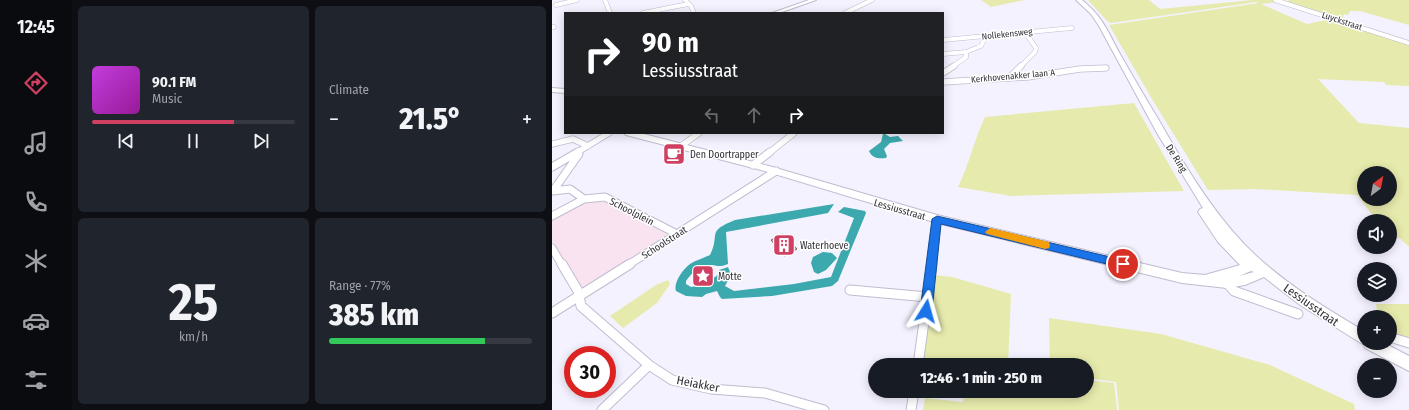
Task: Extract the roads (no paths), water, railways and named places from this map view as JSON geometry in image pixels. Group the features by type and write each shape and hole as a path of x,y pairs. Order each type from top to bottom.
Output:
{"main road":[{"name":"De Ring","path":"1079,0 1086,5 1098,26 1108,38 1162,134 1196,189 1227,233 1246,253 1256,270"},
{"path":"552,90 564,91"},
{"name":"Lessiusstraat","path":"633,134 776,171 937,219 1192,280 1227,283 1245,280 1256,270"},
{"path":"1196,189 1203,209 1222,239 1256,270"},
{"name":"Lessiusstraat","path":"1192,280 1256,270 1308,305 1357,335"},
{"name":"Lessiusstraat","path":"1256,270 1297,305 1320,321 1346,335 1357,339"},
{"name":"Lessiusstraat","path":"1382,350 1409,364"}],"street":[{"path":"552,9 558,2 577,0"},
{"path":"610,12 605,1 611,0"},
{"path":"777,12 814,0"},
{"path":"847,12 872,0"},
{"name":"Luyckstraat","path":"1275,0 1409,42"},
{"path":"647,12 686,2 691,6 694,12"},
{"name":"Nollekensweg","path":"944,40 1072,28"},
{"path":"1008,78 1032,55 1036,48 1025,32"},
{"path":"944,54 966,52 981,46 984,40 982,36"},
{"path":"944,72 966,57 966,52"},
{"name":"Kerkhovenakker laan A","path":"944,82 1046,75 1080,69 1106,68"},
{"path":"552,166 607,134"},
{"path":"681,146 698,134"},
{"path":"753,165 793,134"},
{"path":"552,144 574,139 588,146"},
{"path":"578,151 579,154 553,192 570,189 584,199"},
{"name":"Schoolstraat","path":"552,313 776,171"},
{"name":"Schoolplein","path":"552,216 584,199 605,197 677,234"},
{"path":"919,358 937,219"},
{"path":"552,248 576,287 579,297"},
{"name":"Lessiusstraat","path":"1227,283 1234,291 1298,314"},
{"path":"850,290 928,297"},
{"name":"Heiakker","path":"579,297 581,306 649,365 672,380 683,384 711,389 765,393 824,410"},
{"path":"1397,339 1409,343"},
{"path":"602,410 649,365"},
{"path":"911,410 913,398"}],"water":[{"path":"883,134 890,137 898,136 903,141 890,143 884,149 887,156 886,158 876,158 869,151 881,142"},
{"path":"834,204 828,213 726,232 728,264 720,266 702,266 693,272 686,281 686,284 691,287 704,285 719,274 719,270 728,267 731,275 725,286 734,291 794,284 831,277 854,218 838,212 844,207 865,211 866,213 838,281 832,286 772,296 722,299 717,291 706,294 702,297 686,296 676,291 675,288 677,280 684,269 695,261 710,255 713,248 715,234 726,224 735,220"},
{"path":"823,252 832,253 837,258 826,270 818,274 814,272 811,263 813,257"}],"place":[{"name":"Den Doortrapper","path":"674,154"},
{"name":"Waterhoeve","path":"784,245"},
{"name":"Motte","path":"703,276"}]}
